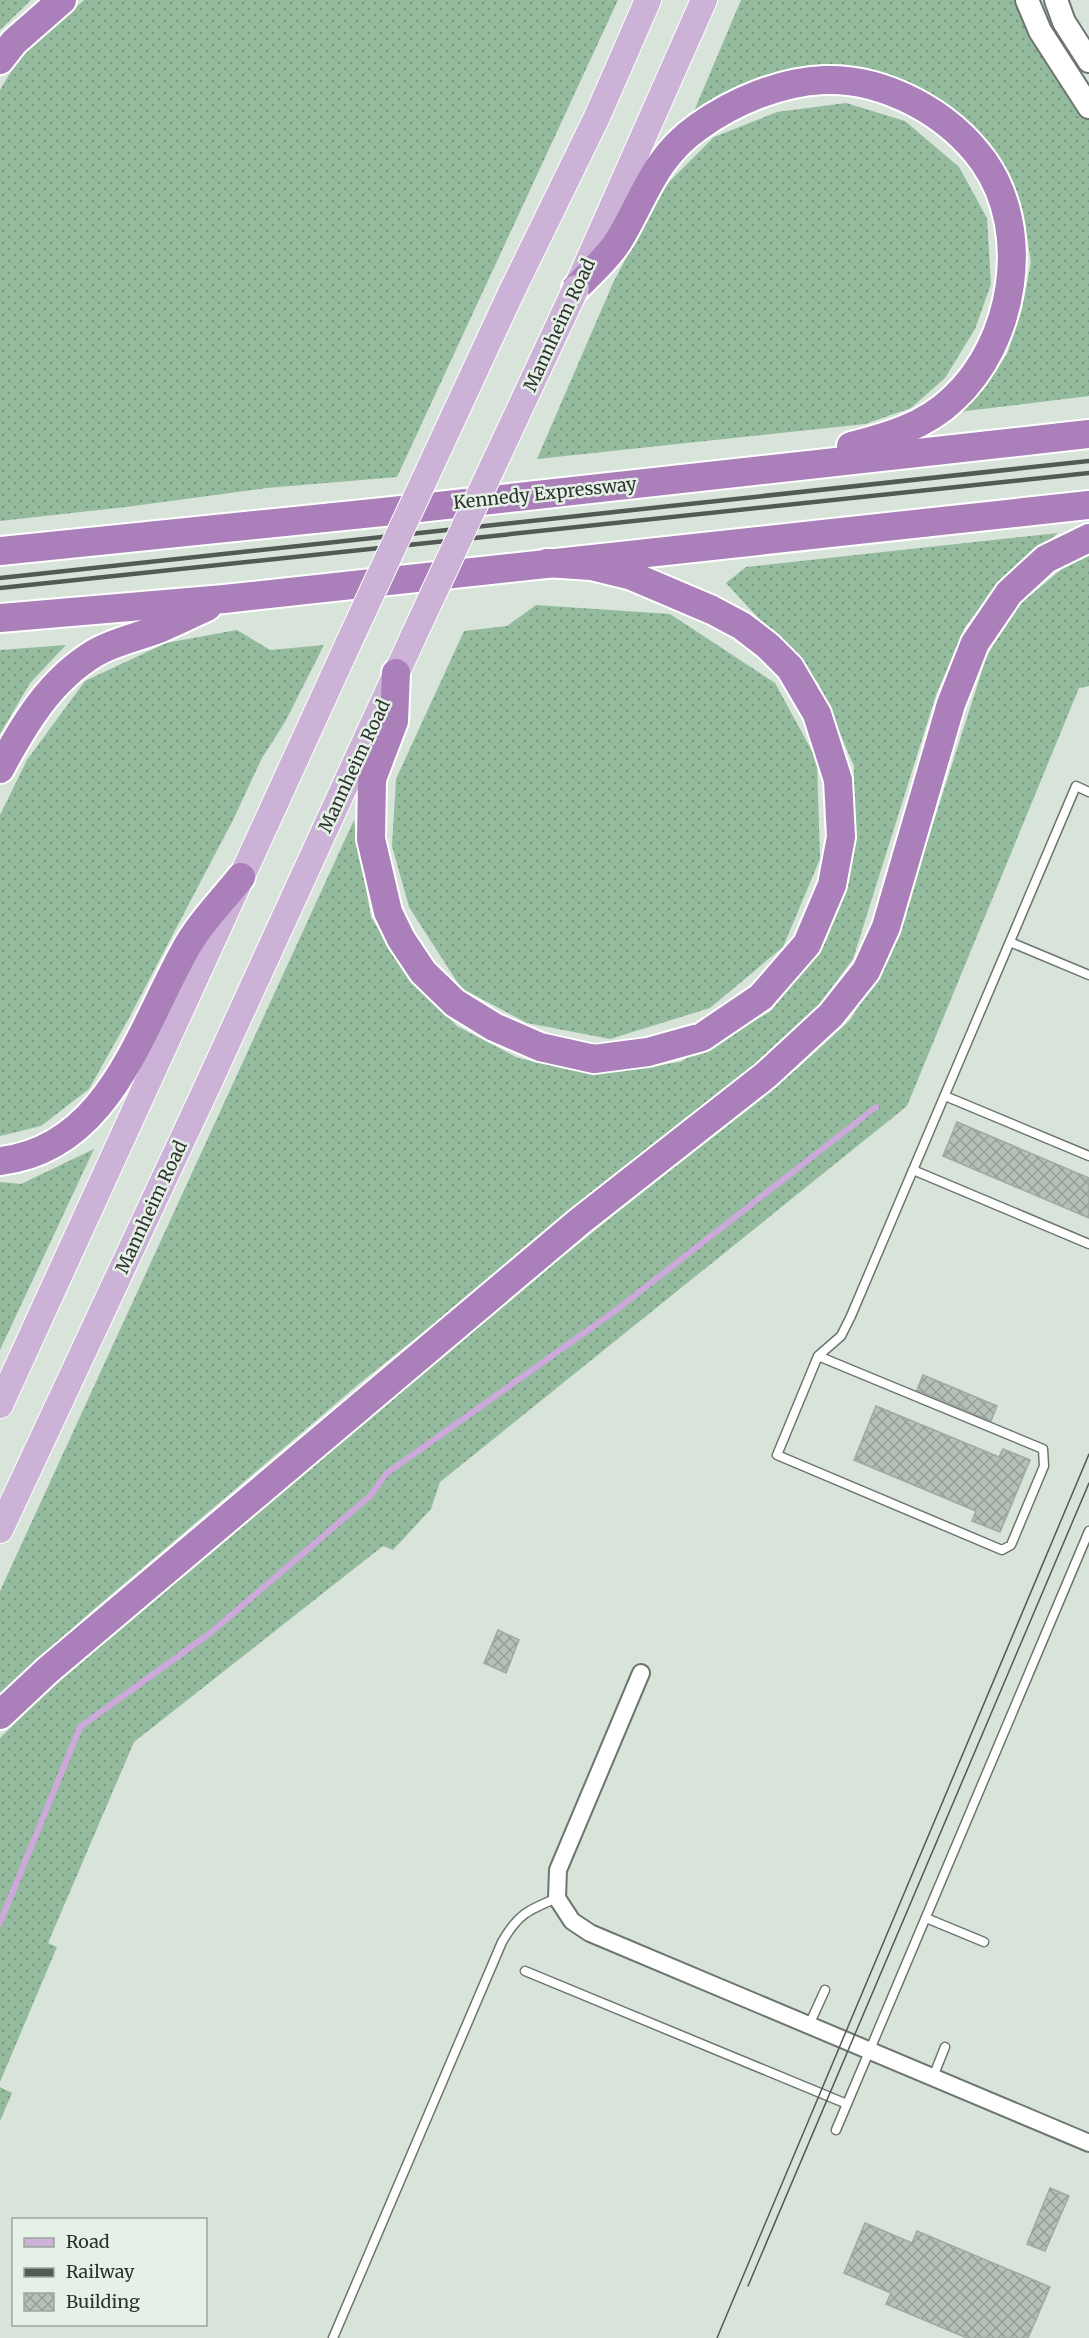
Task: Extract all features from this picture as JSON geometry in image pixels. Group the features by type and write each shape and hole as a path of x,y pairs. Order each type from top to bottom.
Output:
{"highway":[{"path":"0,60 14,42 62,0"},
{"path":"576,288 618,242 651,177 670,151 697,127 729,107 789,85 825,80 861,84 891,92 930,111 960,135 984,163 999,193 1009,226 1012,261 1009,299 997,337 975,375 953,399 929,418 904,430 870,441 688,477"},
{"name":"Kennedy Expressway","path":"0,551 1089,434"},
{"path":"0,618 224,599 1089,505"},
{"path":"0,1715 48,1670 552,1244 766,1075 831,1015 866,971 886,927 951,704 975,643 1009,593 1046,559 1089,537"},
{"path":"396,673 394,721 372,779 371,839 388,912 401,939 423,972 455,1003 494,1027 540,1047 594,1059 648,1052 702,1037 761,997 807,944 832,885 841,837 838,780 817,714 790,668 768,646 742,626 712,610 632,576 591,566 547,563"},
{"path":"0,769 43,698 68,672 97,652 161,628 224,599"},
{"path":"0,1161 21,1159 62,1140 94,1113 123,1070 186,948 241,878"}],"main road":[{"path":"0,1404 349,642 511,293 597,117 648,0"},
{"name":"Mannheim Road","path":"0,1530 576,288 704,0"}],"street":[{"path":"1027,0 1040,31 1089,106"},
{"path":"1056,0 1064,22 1089,61"},
{"path":"641,1673 558,1870 557,1898 572,1921 590,1933 1089,2143"}],"lane":[{"path":"818,1356 1043,1449 1044,1466 1011,1545 1002,1550 777,1455 818,1356 841,1336 1076,786 1089,792"},
{"path":"1010,942 1089,975"},
{"path":"945,1096 1089,1156"},
{"path":"913,1170 1089,1244"},
{"path":"836,2130 1089,1531"},
{"path":"333,2338 502,1942 512,1926 526,1911 557,1898"},
{"path":"926,1918 984,1942"},
{"path":"525,1971 847,2104"},
{"path":"809,2025 825,1990"},
{"path":"933,2077 945,2046"}],"green space":[{"path":"0,0 31,0 0,30"},
{"path":"84,0 618,0 397,477 267,488 0,521 0,90 19,58"},
{"path":"741,0 1018,0 1060,84 1089,120 1089,396 958,412 986,386 1007,354 1022,309 1031,262 1023,211 998,160 967,121 919,90 861,73 692,116"},
{"path":"846,103 905,121 959,167 987,218 991,284 975,329 945,378 911,408 865,424 537,459 613,283 662,189 714,137 777,112"},
{"path":"1058,533 1005,575 965,627 936,695 853,959 810,1017 725,1090 360,1383 92,1611 0,1694 0,1591 354,820 371,917 406,973 457,1026 518,1058 596,1074 680,1062 771,1011 827,939 852,855 854,766 818,683 726,583 746,567"},
{"path":"1089,554 1089,686 1079,688 907,1106 440,1482 431,1509 393,1550 383,1546 134,1742 48,1943 57,1947 0,2082 0,1738 36,1702 159,1592 523,1288 799,1067 850,1020 888,959 987,655 1020,604 1070,562"},
{"path":"536,605 670,614 775,683 817,760 820,859 783,947 710,1008 610,1039 527,1023 461,988 409,907 392,846 396,779 464,631 507,626"},
{"path":"237,630 270,650 324,645 285,722 262,758 233,820 129,1018 89,1089 41,1126 0,1136 0,815 27,760 85,681 166,643"},
{"path":"66,645 30,683 0,734 0,650"},
{"path":"94,1149 0,1350 0,1182 21,1184"},
{"path":"0,2087 12,2093 0,2121"}],"building":[{"path":"957,1122 1089,1178 1089,1218 943,1156"},
{"path":"923,1375 997,1406 991,1421 917,1390"},
{"path":"876,1406 999,1457 1003,1449 1030,1460 1000,1532 972,1521 976,1511 854,1460"},
{"path":"498,1630 519,1640 506,1673 484,1663"},
{"path":"1050,2188 1069,2196 1045,2251 1027,2244"},
{"path":"865,2223 912,2243 917,2231 1050,2287 1028,2338 967,2338 886,2304 891,2293 844,2273"}],"waterway":[{"path":"0,1923 80,1727 209,1634 370,1496 387,1473 615,1311 876,1107"}],"tram line":[{"path":"717,2338 1089,1454"},
{"path":"748,2286 1089,1483"}],"railway":[{"path":"0,578 1089,461"},
{"path":"0,588 1089,473"}]}
